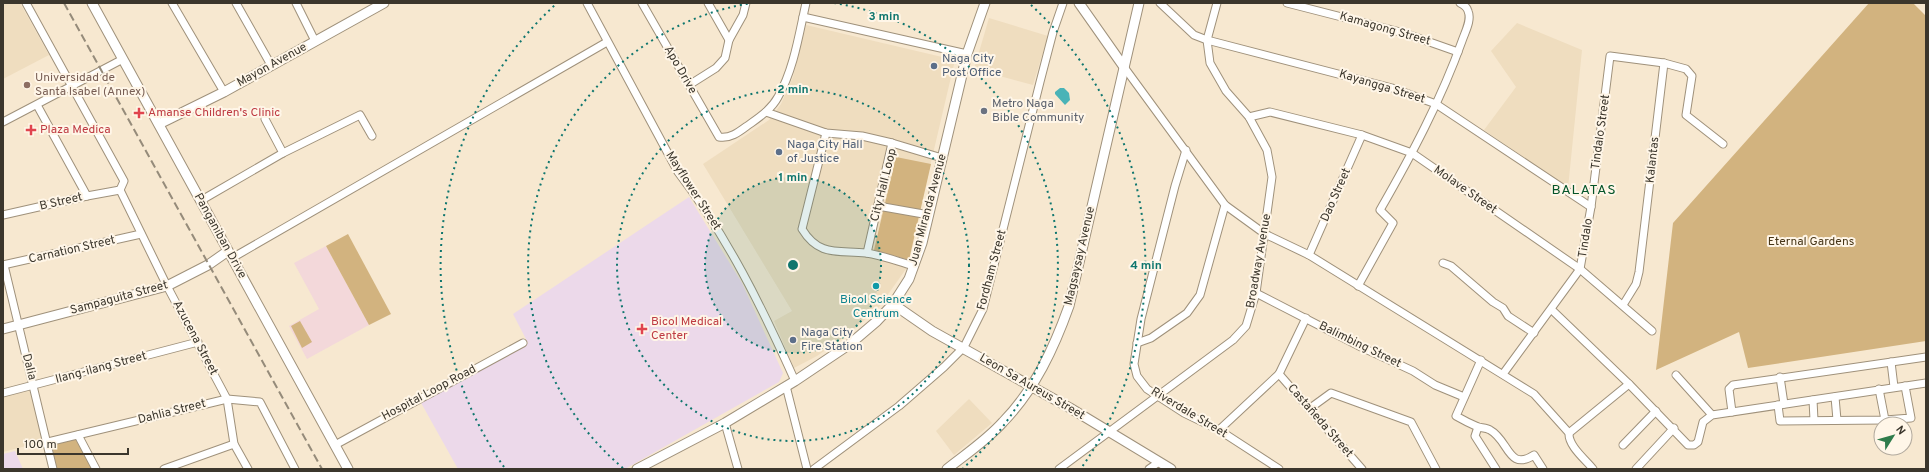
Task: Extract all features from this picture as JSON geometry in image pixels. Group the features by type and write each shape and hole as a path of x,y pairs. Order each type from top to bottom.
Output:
{"street":[{"path":"26,3 70,87 124,181 120,190"},
{"name":"Panganiban Drive","path":"92,3 348,469"},
{"path":"172,3 224,92"},
{"path":"236,3 271,65"},
{"path":"296,3 315,41"},
{"name":"Mayon Avenue","path":"158,124 224,92 384,3"},
{"name":"Mayflower Street","path":"586,3 678,172 694,192 733,254 762,308 795,380"},
{"name":"Apo Drive","path":"642,3 719,137 725,138 738,132 766,112"},
{"path":"708,3 729,40"},
{"path":"689,85 716,68 726,58 729,40 743,16 746,3"},
{"path":"806,3 790,71 778,98 766,112 826,133 862,136 892,143"},
{"name":"Juan Miranda Avenue","path":"638,469 725,423 786,386 850,344 877,321 893,304 909,279 914,266 929,215 967,54 985,3"},
{"name":"Fordham Street","path":"814,469 899,406 944,367 964,347 983,309 1053,32 1064,3"},
{"path":"1079,3 1225,205 1265,234 1309,255 1534,394 1569,433 1570,439 1593,469"},
{"name":"Magsaysay Avenue","path":"947,469 995,430 1016,408 1031,387 1051,351 1069,306 1139,3"},
{"name":"Kayangga Street","path":"1160,3 1194,35 1207,40 1392,88 1436,104 1591,207"},
{"path":"1207,40 1217,3"},
{"name":"Kamagong Street","path":"1287,3 1404,33 1458,52"},
{"path":"1358,286 1393,223 1380,210 1412,153 1436,104 1458,52 1469,21 1469,12 1464,5 1460,3"},
{"path":"803,17 967,54"},
{"name":"Broadway Avenue","path":"1059,469 1233,340 1246,326 1256,293 1272,177 1266,150 1249,117 1226,91 1210,63 1207,40"},
{"path":"230,254 607,42"},
{"name":"Tindalo Street","path":"1591,207 1610,56 1664,63"},
{"path":"3,122 123,59"},
{"path":"1664,63 1686,69 1692,76 1686,115 1724,144"},
{"name":"Kalantas","path":"1622,305 1636,284 1639,272 1664,63"},
{"path":"37,105 87,196"},
{"name":"Molave Street","path":"1249,117 1270,112 1362,135 1412,153 1580,270 1652,332"},
{"path":"200,201 283,153 360,115 372,136"},
{"path":"264,119 283,153"},
{"path":"826,133 802,229 809,241 818,246 840,252 867,253 914,266"},
{"name":"Dao Street","path":"1309,255 1362,135"},
{"name":"City Hall Loop","path":"867,253 892,143 942,158"},
{"name":"Riverdale Street","path":"1186,150 1175,186 1141,319 1134,364 1138,376 1147,389 1184,413 1219,430 1279,469"},
{"name":"B Street","path":"3,215 120,190"},
{"name":"Azucena Street","path":"120,190 167,286 227,399 234,444 248,469"},
{"path":"1137,343 1151,338 1187,313 1200,295 1225,205"},
{"path":"878,206 929,215"},
{"name":"Tindalo","path":"1580,270 1591,207"},
{"name":"Carnation Street","path":"3,265 141,234"},
{"name":"Sampaguita Street","path":"3,329 167,286 230,254"},
{"path":"1443,263 1451,266 1493,302 1503,308 1508,316 1534,333"},
{"name":"Dalia","path":"3,265 48,442 53,469"},
{"path":"1503,374 1552,310 1580,270"},
{"name":"Balimbing Street","path":"1256,293 1361,347 1413,371 1435,385 1464,397"},
{"name":"Leon Sa Aureus Street","path":"893,304 932,330 1109,431 1171,469"},
{"path":"1552,310 1674,428 1688,445 1694,445 1698,442 1703,422 1712,415 1926,383"},
{"path":"1219,430 1279,374 1306,318"},
{"name":"Ilang-ilang Street","path":"3,392 34,386 198,342"},
{"name":"Hospital Loop Road","path":"335,445 523,343"},
{"path":"1732,412 1729,389 1733,385 1926,357"},
{"path":"1480,360 1456,416 1478,427 1491,430 1512,456 1520,461 1526,460 1534,455 1543,469"},
{"path":"1891,362 1894,388"},
{"name":"Castañeda Street","path":"1279,374 1362,469"},
{"path":"1676,375 1712,415"},
{"path":"1780,377 1780,421 1873,420"},
{"path":"1569,433 1629,384"},
{"path":"786,386 807,469"},
{"path":"1905,386 1911,416"},
{"path":"1879,389 1884,416"},
{"path":"1310,409 1331,393 1411,422 1436,469"},
{"path":"1835,397 1837,420"},
{"path":"227,399 260,402 295,469"},
{"name":"Dahlia Street","path":"48,442 227,399"},
{"path":"1813,400 1814,420"},
{"path":"1622,445 1656,411"},
{"path":"725,423 738,469"},
{"path":"1478,427 1475,436 1496,469"},
{"path":"1636,469 1674,428"},
{"path":"78,435 96,469"},
{"path":"164,469 234,444"},
{"path":"1150,469 1159,462"}],"shaded area":[{"path":"3,3 20,3 49,55 3,79"},
{"path":"989,18 1048,36 1033,85 974,69"},
{"path":"1517,23 1582,50 1568,188 1484,130 1516,87 1491,51"},
{"path":"806,25 955,60 906,269 879,307 850,333 817,356 794,368 774,321 792,311 703,164 769,120 781,104 793,77"},
{"name":"Bicol Medical Center","path":"689,197 742,283 783,373 779,382 625,469 458,469 420,401 528,343 513,314"},
{"path":"326,246 369,325 307,359 289,326 319,309 294,263"},
{"path":"30,391 45,441 3,452 3,396"},
{"path":"969,399 992,423 954,455 936,431"},
{"path":"15,451 23,469 3,469 3,454"}],"green space":[{"name":"Eternal Gardens","path":"1869,3 1913,3 1926,16 1926,341 1748,368 1739,332 1656,370 1673,223"},
{"path":"896,157 931,164 909,260 874,250"},
{"path":"348,234 391,314 369,325 326,246"},
{"path":"300,321 312,342 302,348 291,326"},
{"path":"77,439 92,469 56,469 52,444"}],"water":[{"path":"1060,88 1064,88 1069,93 1070,100 1065,105 1055,94 1055,92"}],"railway":[{"path":"64,3 322,469"}],"place":[{"name":"Naga City Post Office","path":"934,66"},
{"name":"Universidad de Santa Isabel (Annex)","path":"27,85"},
{"name":"Metro Naga Bible Community","path":"984,111"},
{"name":"Amanse Children's Clinic","path":"139,113"},
{"name":"Plaza Medica","path":"31,130"},
{"name":"Naga City Hall of Justice","path":"779,152"},
{"name":"Bicol Science Centrum","path":"876,286"},
{"name":"Bicol Medical Center","path":"642,329"},
{"name":"Naga City Fire Station","path":"793,340"}],"district":[{"name":"BALATAS","path":"1584,190"}]}
